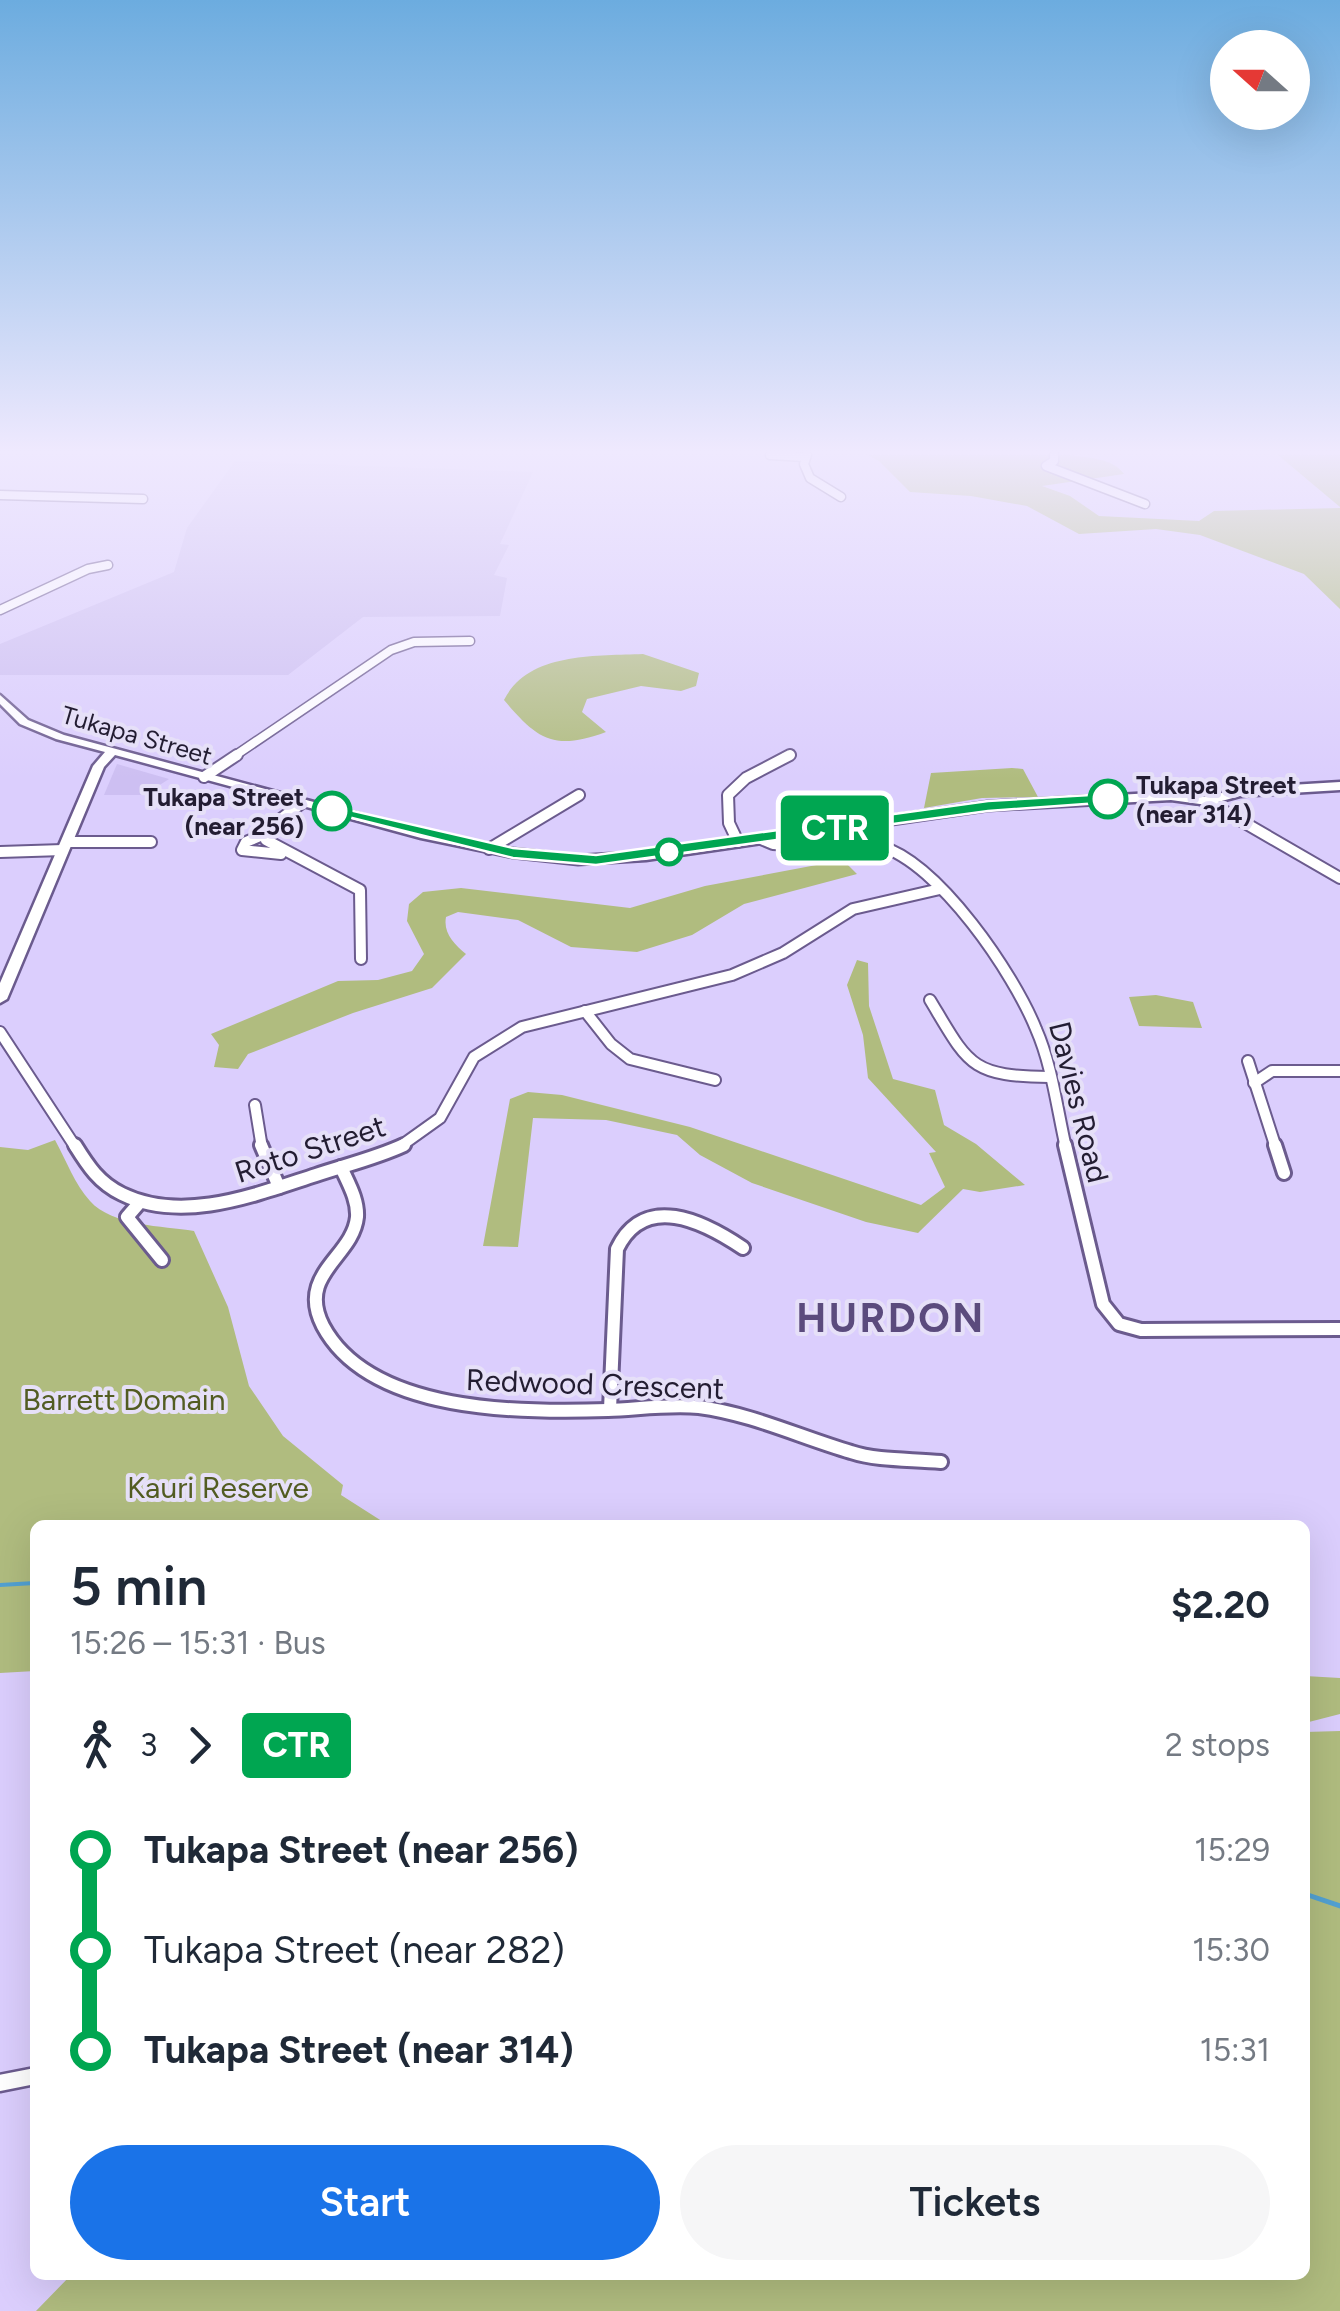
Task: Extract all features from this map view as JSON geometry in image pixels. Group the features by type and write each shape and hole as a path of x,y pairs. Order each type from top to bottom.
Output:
{"street":[{"path":"2,609 88,569 108,565"},
{"path":"204,777 391,650 414,642 470,641"},
{"name":"Tukapa Street","path":"0,698 11,712 41,731 302,804 489,849 543,858 596,860 988,806 1170,796 1206,801 1228,794 1340,786"},
{"path":"0,999 102,760 112,751"},
{"path":"738,842 723,802 729,790 790,756"},
{"path":"489,849 579,794"},
{"path":"1206,801 1340,878"},
{"path":"302,804 266,834 246,842 242,850 280,854 313,864 360,890 362,959"},
{"path":"266,834 268,845 280,854"},
{"name":"Davies Road","path":"761,839 772,844 851,843 893,849 912,860 940,890 1030,1012 1103,1304 1112,1319 1152,1331 1340,1330"},
{"path":"0,852 151,842"},
{"name":"Roto Street","path":"0,1032 97,1178 140,1202 203,1206 278,1187 404,1145 438,1122 463,1074 492,1042 522,1027 732,975 784,953 853,909 940,890"},
{"path":"930,1000 970,1065 982,1072 1049,1077"},
{"path":"585,1011 611,1044 630,1059 716,1080"},
{"path":"1248,1061 1284,1173"},
{"path":"1254,1084 1272,1071 1340,1071"},
{"path":"256,1104 264,1156 278,1187"},
{"name":"Redwood Crescent","path":"342,1167 357,1196 356,1229 321,1278 316,1306 328,1334 346,1356 393,1385 446,1402 492,1408 726,1411 836,1450 941,1462"},
{"path":"140,1202 128,1217 130,1224 162,1260"},
{"path":"610,1408 616,1249 626,1230 647,1218 690,1219 727,1235 743,1248"},
{"path":"0,2084 30,2077"}],"shaded area":[{"path":"177,563 500,563 494,575 507,578 500,616 363,617 288,675 0,675 0,644 174,572"},
{"path":"117,764 169,779 144,795 104,795"}],"green space":[{"path":"1274,563 1340,563 1340,609 1304,574"},
{"path":"643,654 699,673 696,686 681,691 641,686 587,699 582,712 606,732 588,738 548,738 527,725 504,700 515,684 546,665 585,657"},
{"path":"1023,769 1038,797 982,798 924,808 931,773"},
{"path":"843,860 857,874 744,904 692,935 637,952 571,947 518,920 458,912 446,917 446,928 466,954 432,988 353,1013 248,1054 238,1069 214,1067 219,1045 211,1034 338,981 378,980 412,971 424,954 407,921 409,904 423,892 461,888 630,908 705,886"},
{"path":"857,960 868,963 869,1006 893,1079 935,1090 944,1125 976,1144 1025,1185 980,1192 963,1189 918,1233 866,1222 752,1183 700,1155 677,1135 606,1120 533,1118 518,1247 483,1246 510,1099 528,1092 562,1095 690,1127 921,1205 945,1187 929,1153 936,1152 868,1078 863,1035 847,985"},
{"path":"1156,995 1193,1002 1202,1028 1139,1026 1129,997"},
{"name":"Barrett Domain","path":"55,1140 80,1188 111,1216 194,1231 228,1307 249,1386 283,1436 343,1485 341,1495 380,1520 30,1520 30,1671 0,1673 0,1147 28,1150"},
{"path":"1310,1676 1340,1678 1340,1714 1310,1722"},
{"path":"1340,1731 1340,2311 36,2311 66,2280 1310,2280 1310,1732"}],"waterway":[{"path":"0,1585 30,1583"},
{"path":"1310,1896 1340,1906"}],"bus line":[{"name":"CTR","path":"332,811 513,853 614,860 988,806 1108,799"}],"place":[{"name":"Tukapa Street (near 314)","path":"1108,799"},
{"name":"Tukapa Street (near 256)","path":"332,811"}],"district":[{"name":"HURDON","path":"891,1318"}],"park label":[{"name":"Kauri Reserve","path":"218,1487"}]}
